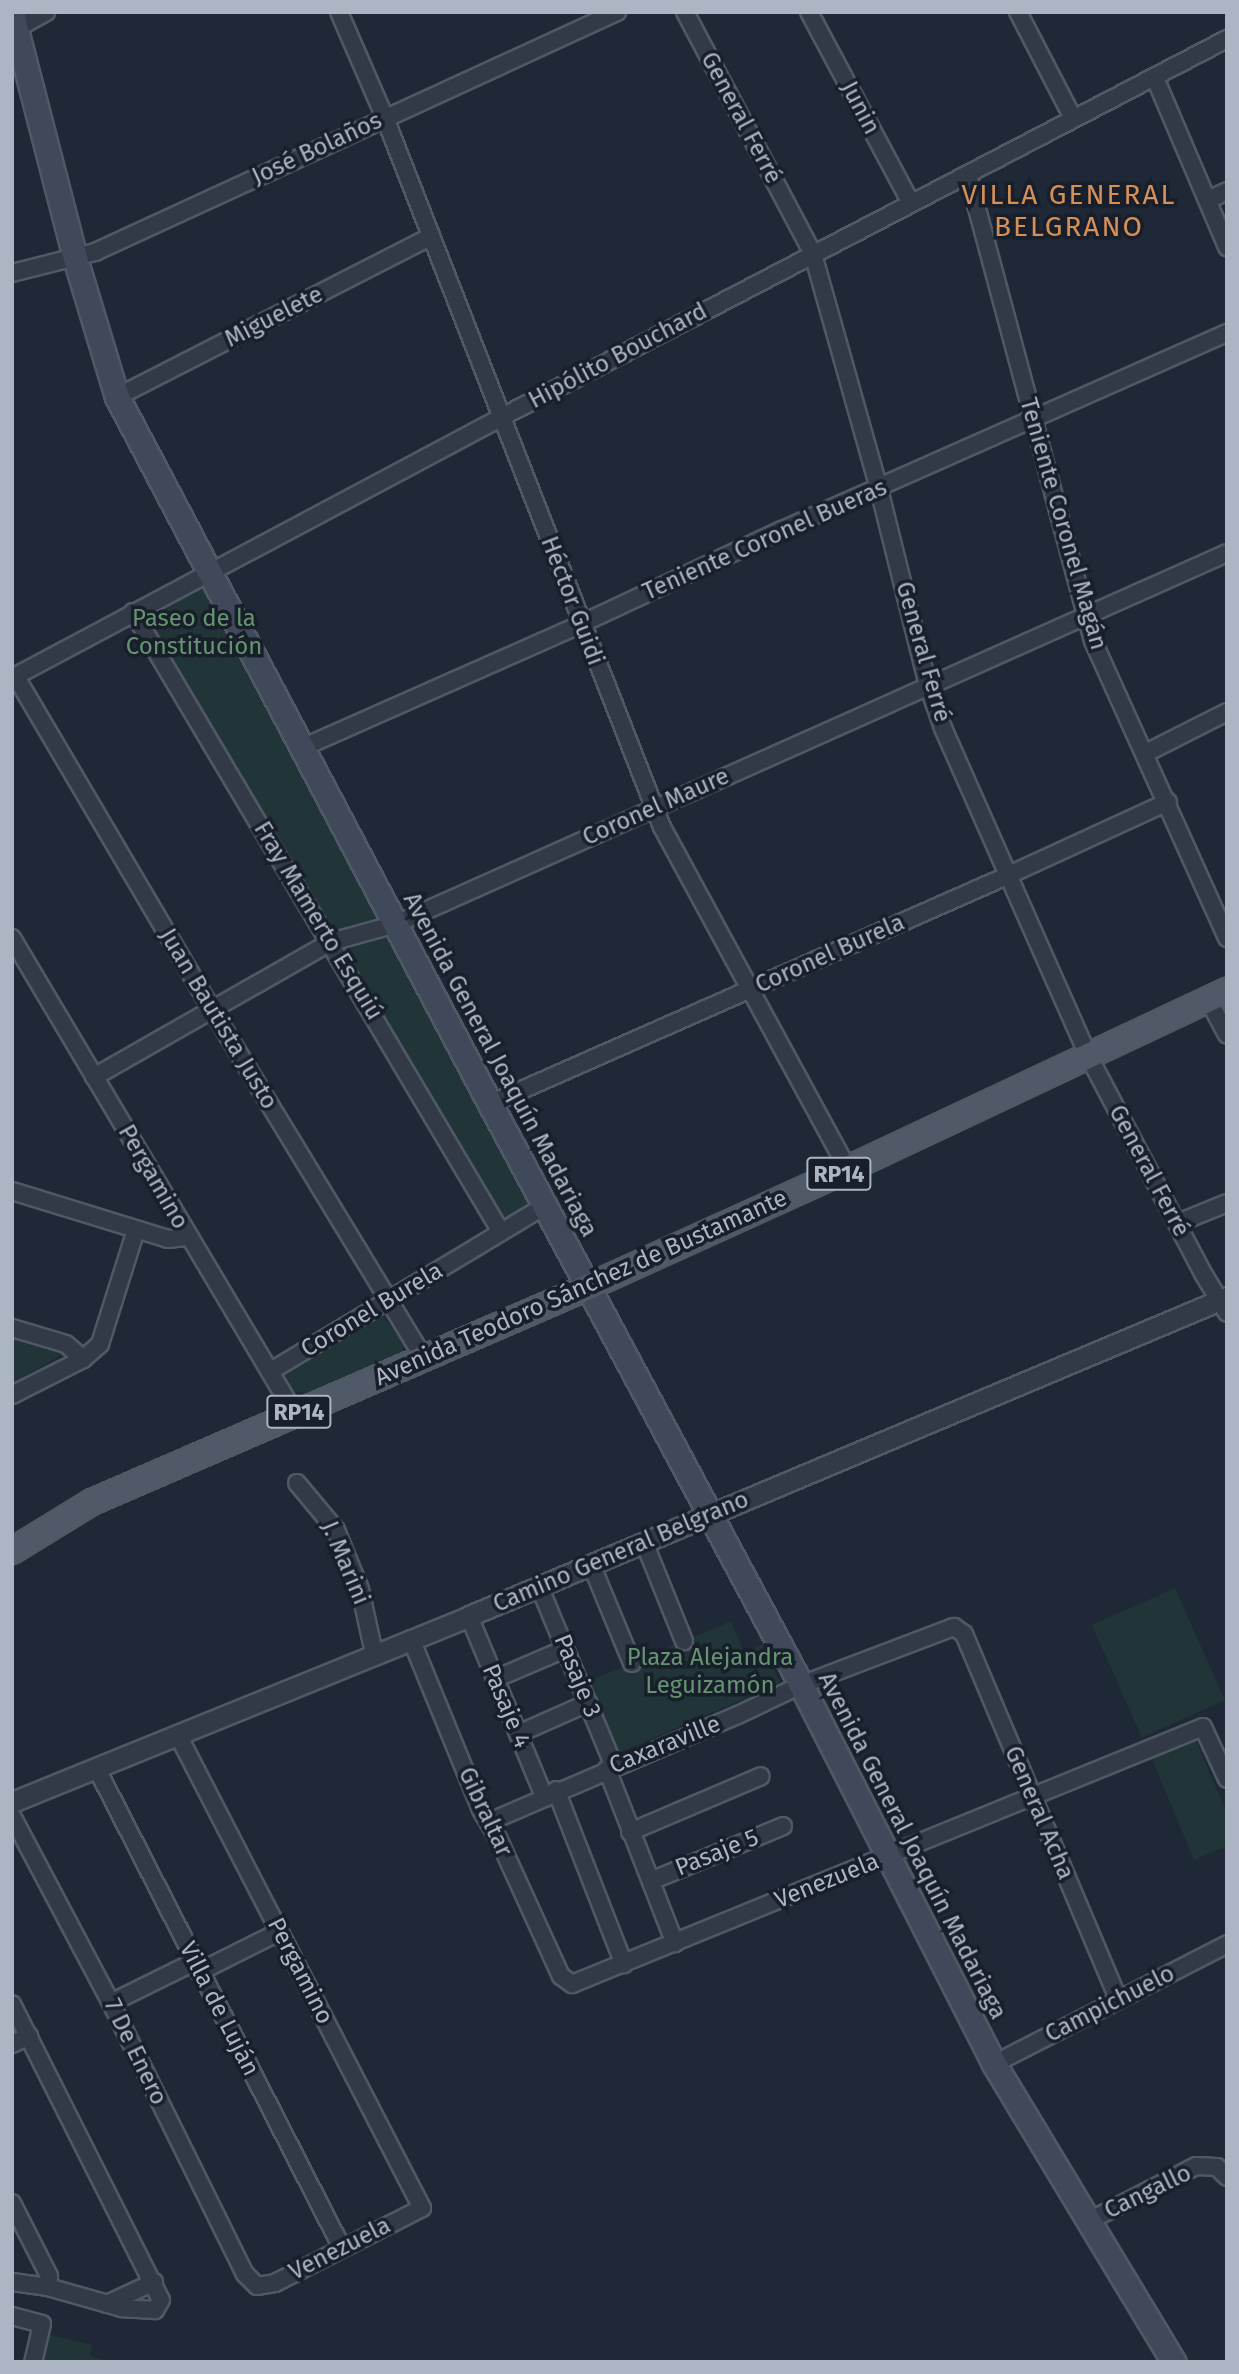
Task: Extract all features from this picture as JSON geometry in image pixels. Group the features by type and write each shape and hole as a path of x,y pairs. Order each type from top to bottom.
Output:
{"main road":[{"name":"Avenida General Joaquín Madariaga","path":"14,25 75,258 117,397 544,1206 801,1685 994,2064 1174,2362"},
{"name":"Avenida Teodoro Sánchez de Bustamante","path":"14,1549 92,1502 588,1287 1218,996"}],"street":[{"path":"14,25 46,12"},
{"name":"Héctor Guidi","path":"339,12 385,118 653,808 848,1169"},
{"name":"José Bolaños","path":"12,273 95,252 617,12"},
{"name":"General Ferré","path":"685,12 813,254 879,489 928,685 943,728 1089,1057 1224,1303"},
{"name":"Junin","path":"809,12 911,203"},
{"path":"1018,12 1073,118"},
{"name":"Hipólito Bouchard","path":"14,678 502,417 1227,39"},
{"path":"1155,78 1227,247"},
{"name":"Teniente Coronel Magán","path":"968,175 1093,641 1146,753 1227,938"},
{"path":"1208,200 1227,191"},
{"name":"Miguelete","path":"117,397 431,236"},
{"name":"Teniente Coronel Bueras","path":"304,747 581,624 782,530 1227,334"},
{"name":"Coronel Maure","path":"94,1077 331,942 396,924 1227,553"},
{"name":"Fray Mamerto Esquiú","path":"133,612 501,1232"},
{"name":"Juan Bautista Justo","path":"14,678 424,1358"},
{"path":"1146,753 1227,712"},
{"name":"Coronel Burela","path":"490,1104 1168,802"},
{"name":"Pergamino","path":"12,938 295,1414"},
{"path":"1218,996 1227,1035"},
{"path":"12,1191 168,1239 188,1237"},
{"path":"1178,1223 1227,1203"},
{"name":"Coronel Burela","path":"271,1371 544,1206"},
{"path":"12,1395 83,1359 104,1336 136,1230"},
{"name":"Camino General Belgrano","path":"12,1802 1224,1303"},
{"path":"12,1328 66,1344 83,1359"},
{"name":"J. Marini","path":"297,1483 335,1530 360,1588 374,1653"},
{"path":"644,1542 684,1641"},
{"path":"592,1564 632,1663"},
{"name":"Pasaje 3","path":"539,1586 587,1703 630,1832 676,1943"},
{"name":"Pasaje 4","path":"468,1616 518,1734 550,1793 624,1964"},
{"name":"Caxaraville","path":"489,1822 550,1793 738,1715 801,1685 945,1629 959,1629"},
{"name":"General Acha","path":"959,1629 964,1634 1118,1999"},
{"name":"Gibraltar","path":"411,1639 489,1822 566,1981"},
{"path":"495,1679 565,1649"},
{"path":"518,1734 587,1703"},
{"name":"Venezuela","path":"566,1981 578,1983 1031,1795 1203,1727 1227,1779"},
{"name":"Pergamino","path":"178,1735 422,2208"},
{"name":"Villa de Luján","path":"97,1769 342,2248"},
{"path":"630,1832 761,1776"},
{"name":"7 De Enero","path":"12,1816 111,2003 245,2274 257,2286"},
{"name":"Pasaje 5","path":"651,1881 783,1826"},
{"path":"111,2003 279,1932"},
{"name":"Campichuelo","path":"994,2064 1227,1944"},
{"path":"12,2004 161,2300 155,2310 107,2304 48,2287 12,2282"},
{"path":"12,2044 29,2036"},
{"name":"Cangallo","path":"1089,2221 1196,2166 1208,2164 1217,2167 1227,2177"},
{"path":"12,2203 49,2276 48,2287"},
{"name":"Venezuela","path":"257,2286 275,2283 422,2208"},
{"path":"107,2304 154,2282"},
{"path":"12,2316 42,2324 33,2362"}],"green space":[{"name":"Paseo de la Constitución","path":"208,573 544,1206 501,1232 133,612"},
{"path":"374,1317 383,1317 405,1343 401,1356 310,1394 292,1391 284,1382 289,1369"},
{"path":"12,1334 60,1350 62,1355 12,1383"},
{"path":"1175,1588 1225,1700 1142,1737 1092,1625"},
{"name":"Plaza Alejandra Leguizamón","path":"731,1621 744,1652 763,1644 780,1683 610,1757 580,1685"},
{"path":"1195,1738 1227,1813 1227,1846 1194,1860 1151,1757"},
{"path":"47,2334 92,2345 90,2356 111,2362 40,2362"}],"district":[{"name":"VILLA GENERAL BELGRANO","path":"1069,211"}]}
